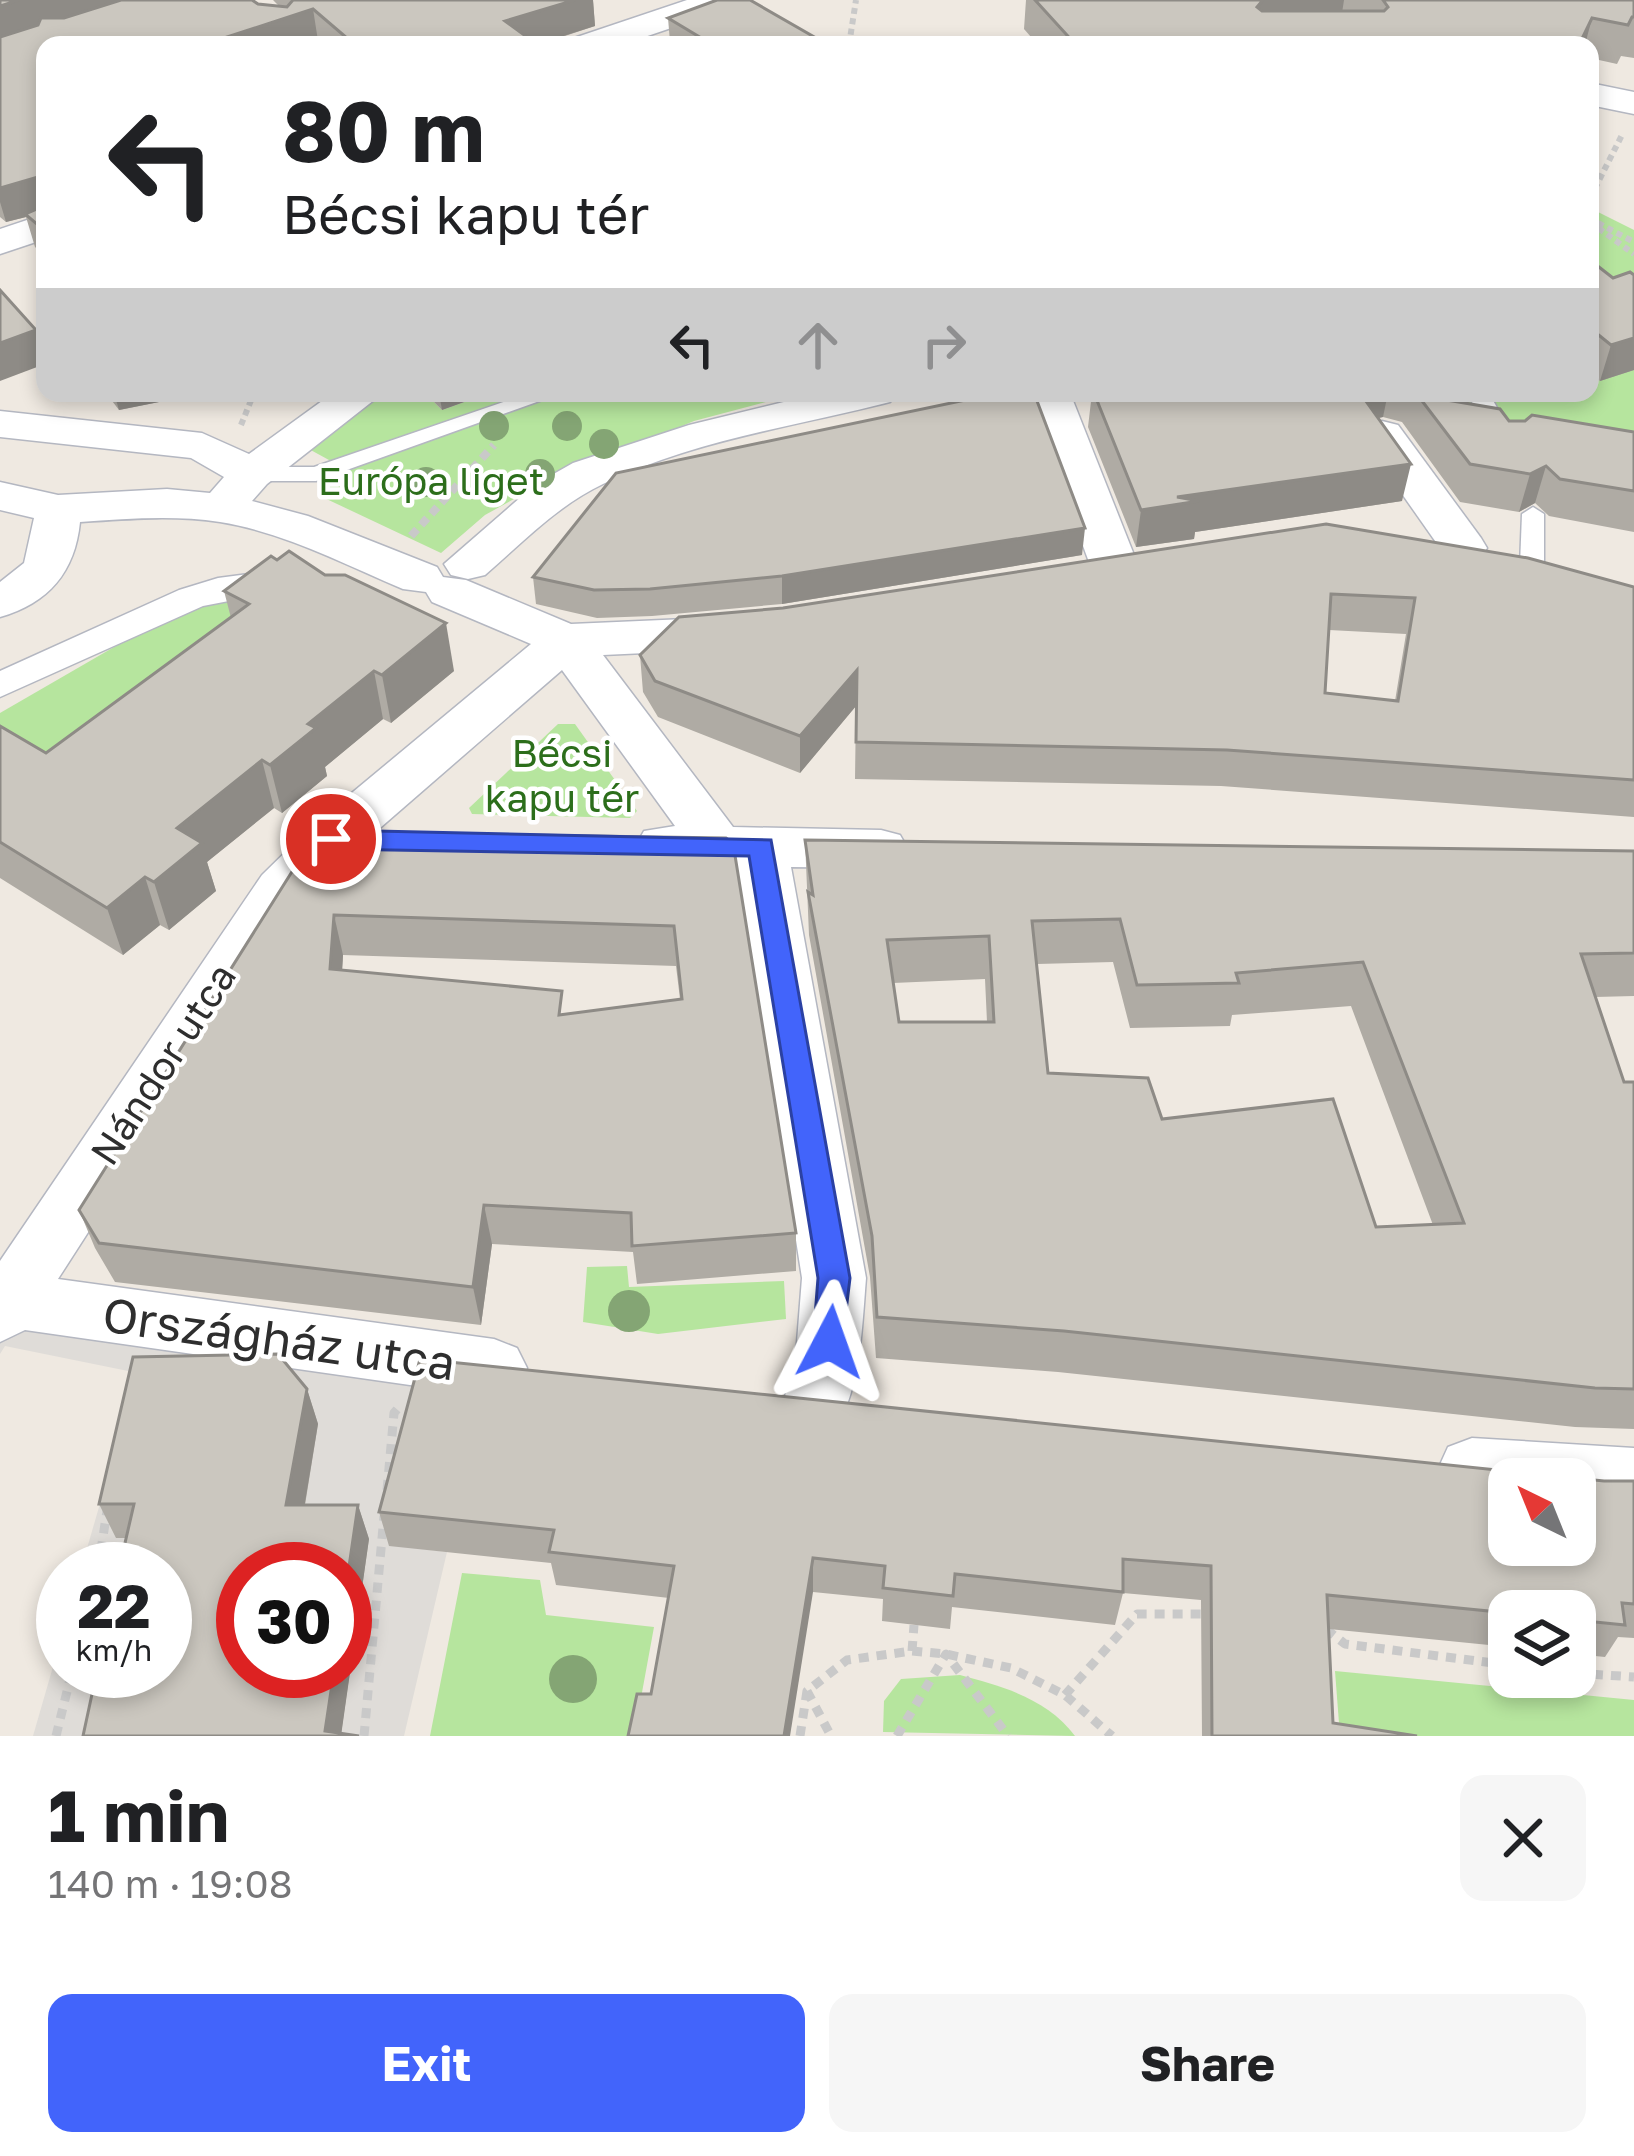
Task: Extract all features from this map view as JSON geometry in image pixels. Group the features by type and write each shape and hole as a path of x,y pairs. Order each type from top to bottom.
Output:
{"street":[{"path":"613,36 721,0"},
{"path":"1599,99 1630,116"},
{"path":"0,242 36,229"},
{"path":"0,515 167,502 236,491 350,402"},
{"path":"431,574 589,473 705,434 837,402"},
{"path":"1051,402 1115,570"},
{"path":"0,424 202,446 236,491 292,526 431,574 566,640 740,846 834,1278 830,1342 817,1401"},
{"path":"1382,434 1464,548"},
{"path":"0,496 58,509"},
{"path":"0,601 46,571 54,554 58,509"},
{"path":"1399,538 1550,569"},
{"path":"0,686 218,589 295,580 316,588"},
{"path":"331,839 566,640 682,638 778,627"},
{"path":"331,839 399,841"},
{"name":"Nándor utca","path":"3,1304 259,918 331,839"},
{"path":"604,844 922,850"},
{"name":"Országház utca","path":"3,1304 551,1373"},
{"path":"750,1394 884,1408"},
{"path":"1421,1464 1634,1479"}],"lane":[{"path":"236,491 316,474 524,402"},
{"path":"1483,402 1507,449"},
{"path":"1533,514 1550,569"}],"path":[{"path":"850,36 856,0"},
{"path":"1599,180 1630,116"},
{"path":"1599,224 1634,242"},
{"path":"1599,227 1634,254"},
{"path":"431,574 503,436"},
{"path":"364,1736 394,1413 442,1362"},
{"path":"103,1542 112,1496"},
{"path":"1065,1695 1137,1614 1202,1614"},
{"path":"912,1651 914,1625"},
{"path":"1315,1627 1334,1630 1346,1644 1486,1662 1484,1644"},
{"path":"800,1736 807,1691 847,1660 912,1651 1011,1668 1065,1695 1112,1736"},
{"path":"897,1736 946,1654"},
{"path":"946,1654 1008,1736"},
{"path":"1596,1674 1634,1677"},
{"path":"807,1691 831,1736"},
{"path":"56,1736 65,1698"}],"green space":[{"path":"1599,212 1634,230 1634,471 1418,402 1599,402"},
{"name":"Európa liget","path":"366,402 434,402 442,410 464,402 766,402 694,421 623,451 603,450 485,515 441,553 318,495 329,460 307,448"},
{"path":"273,585 111,765 0,764 0,713 185,606"},
{"name":"Bécsi kapu tér","path":"558,724 575,724 637,811 630,818 472,814 469,808"},
{"path":"627,1266 629,1287 784,1281 786,1319 658,1334 583,1322 587,1267"},
{"path":"462,1573 540,1580 546,1615 654,1627 634,1736 430,1736"},
{"path":"1335,1671 1488,1686 1488,1698 1634,1700 1634,1736 1340,1736"},
{"path":"960,1675 1038,1703 1075,1736 883,1732 884,1701 901,1679"}],"shaded area":[{"path":"0,1297 442,1362 390,1545 447,1552 404,1736 341,1736 346,1698 372,1698 372,1542 299,1539 318,1424 116,1537 150,1538 149,1542 89,1542 138,1373 5,1346 0,1354"},
{"path":"44,1698 116,1698 108,1736 33,1736"}],"building":[{"path":"121,0 252,0 287,7 293,0 575,0 505,21 526,36 344,36 313,9 230,36 36,36 36,178 0,188 0,37 38,25 41,18 64,18"},
{"path":"717,0 750,0 813,36 698,36 668,18"},
{"path":"1035,0 1263,0 1257,7 1262,11 1384,11 1388,7 1383,0 1634,0 1634,17 1628,25 1592,18 1583,36 1068,36"},
{"path":"1599,267 1613,278 1634,275 1634,338 1611,345 1599,335"},
{"path":"0,290 36,330 0,343"},
{"path":"956,402 1037,402 1085,528 782,576 650,589 594,590 533,577 616,473"},
{"path":"1098,402 1367,402 1411,464 1177,497 1199,501 1141,510"},
{"path":"1423,402 1500,409 1509,421 1525,421 1532,415 1634,432 1634,491 1560,479 1546,466 1530,474 1470,464"},
{"path":"1326,524 1528,558 1634,587 1634,780 1227,750 856,742 857,670 800,736 655,681 640,655 679,617 783,608","holes":["1331,594 1415,598 1398,701 1325,693"]},
{"path":"289,551 325,575 345,575 446,623 382,675 374,671 308,724 316,728 270,765 262,760 177,828 202,843 154,882 145,877 107,908 0,842 0,726 46,753 249,604 224,591 271,556 277,560"},
{"path":"329,832 726,838 733,843 796,1233 632,1246 631,1213 484,1205 473,1287 99,1243 79,1210 300,859","holes":["334,915 674,926 682,999 559,1015 562,991 330,969"]},
{"path":"805,840 1634,851 1634,953 1581,954 1624,1082 1634,1082 1634,1389 1064,1331 877,1317 872,1236 808,892 813,895","holes":["1120,919 1137,985 1239,983 1236,973 1363,962 1464,1223 1376,1227 1333,1099 1162,1119 1148,1078 1048,1073 1032,921","989,936 994,1022 899,1022 887,940"]},
{"path":"278,1354 307,1389 286,1505 358,1505 353,1542 216,1542 216,1698 330,1698 325,1731 359,1736 83,1736 91,1698 192,1698 192,1542 125,1542 134,1504 99,1504 133,1357"},
{"path":"420,1359 1488,1469 1488,1566 1596,1566 1596,1480 1634,1481 1634,1604 1622,1603 1625,1625 1596,1622 1596,1590 1488,1590 1488,1611 1327,1595 1333,1723 1417,1736 1212,1736 1211,1566 1123,1559 1123,1592 955,1574 953,1596 883,1588 885,1566 813,1558 784,1736 628,1736 637,1694 651,1694 674,1566 549,1552 554,1530 379,1512"}],"route":[{"path":"331,839 761,847 834,1278 830,1342"}]}
